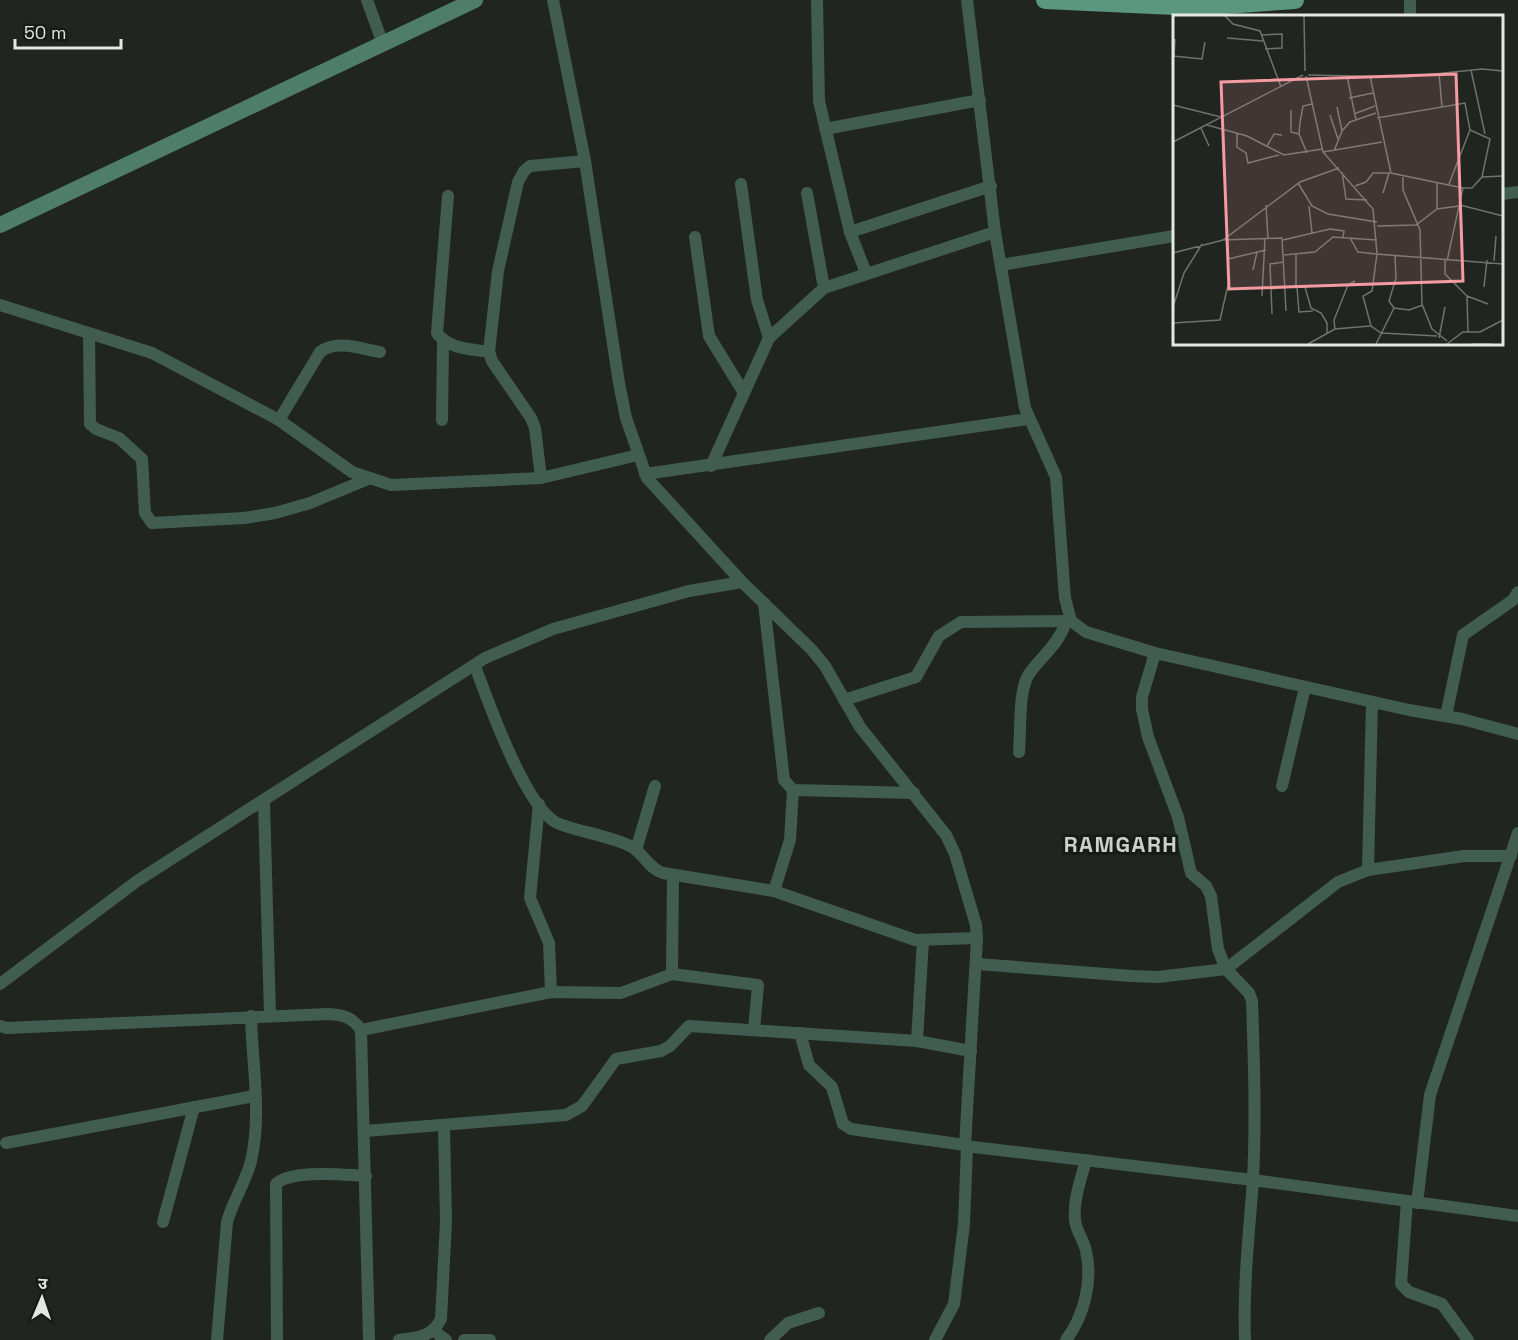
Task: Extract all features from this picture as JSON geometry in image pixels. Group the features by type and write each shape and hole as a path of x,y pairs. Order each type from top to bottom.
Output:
{"main road":[{"path":"0,225 475,0"},
{"path":"1045,0 1196,7 1295,0"}],"street":[{"path":"367,0 383,44"},
{"path":"552,0 585,161 619,383 626,418 646,476 739,578 813,650 825,666 860,727 937,821 955,854 976,925 978,964 971,1052 964,1224 954,1304 935,1340"},
{"path":"817,0 819,101 850,232 866,273"},
{"path":"967,0 995,232 1028,419 1056,477 1065,598 1069,621 1053,648 1028,675 1023,688 1020,752"},
{"path":"825,129 980,100"},
{"path":"541,478 535,428 531,418 492,361 489,352 498,271 521,177 530,166 585,161"},
{"path":"741,184 757,300 769,338"},
{"path":"850,232 991,186"},
{"path":"1503,194 1518,192"},
{"path":"807,193 824,288"},
{"path":"442,420 443,342 436,328 448,196"},
{"path":"711,466 769,338 824,288 995,232"},
{"path":"1001,265 1173,236"},
{"path":"695,237 709,336 744,393"},
{"path":"0,305 152,353 279,420 352,472 391,485 411,486 541,478 638,455"},
{"path":"88,334 90,424 96,429 119,438 142,459 145,513 152,524 244,518 276,513 310,503 368,479"},
{"path":"443,342 489,352"},
{"path":"279,420 320,352 327,346 340,345 380,352"},
{"path":"646,476 1028,419"},
{"path":"0,984 137,881 264,802 485,658 553,629 739,578"},
{"path":"1446,716 1462,635 1513,600 1518,592"},
{"path":"764,603 781,770 784,780 793,790 790,840 774,891"},
{"path":"844,700 916,677 939,636 961,622 1069,621 1086,632 1155,653 1372,702 1446,716 1518,734"},
{"path":"1155,653 1143,697 1142,709 1148,736 1179,817 1191,873 1206,886 1211,897 1216,940 1226,969 1244,987 1252,1001 1255,1107 1253,1180 1244,1287 1245,1340"},
{"path":"475,666 508,753 539,804 556,822 636,850 655,870 673,875 774,891 906,938 923,940 977,938"},
{"path":"1282,786 1305,687"},
{"path":"1368,870 1372,702"},
{"path":"636,850 655,786"},
{"path":"793,790 914,793"},
{"path":"264,802 270,1015"},
{"path":"539,804 530,898 549,942 551,992"},
{"path":"1468,1340 1442,1304 1409,1292 1401,1284 1430,1095 1518,833"},
{"path":"978,964 1158,977 1226,969 1338,882 1368,870 1514,849"},
{"path":"672,974 673,875"},
{"path":"917,1041 923,940"},
{"path":"361,1030 551,992 621,993 672,974 758,985 754,1030"},
{"path":"0,1026 7,1028 270,1015 349,1017 361,1030 369,1340"},
{"path":"217,1340 227,1222 250,1163 256,1120 250,1016"},
{"path":"365,1131 566,1115 582,1106 616,1059 661,1051 670,1046 689,1026 917,1041 971,1052"},
{"path":"800,1034 809,1065 832,1087 843,1124 851,1129 966,1146 1253,1180 1518,1216"},
{"path":"6,1143 255,1096"},
{"path":"163,1222 194,1107"},
{"path":"399,1340 428,1336 441,1319 445,1251 444,1126"},
{"path":"1066,1340 1081,1317 1085,1301 1087,1257 1076,1225 1075,1209 1086,1160"},
{"path":"277,1340 276,1184 282,1178 294,1175 366,1176"},
{"path":"770,1340 788,1323 819,1313"},
{"path":"434,1331 446,1340"},
{"path":"464,1340 490,1340"}],"district":[{"name":"RAMGARH","path":"1121,844"}]}
